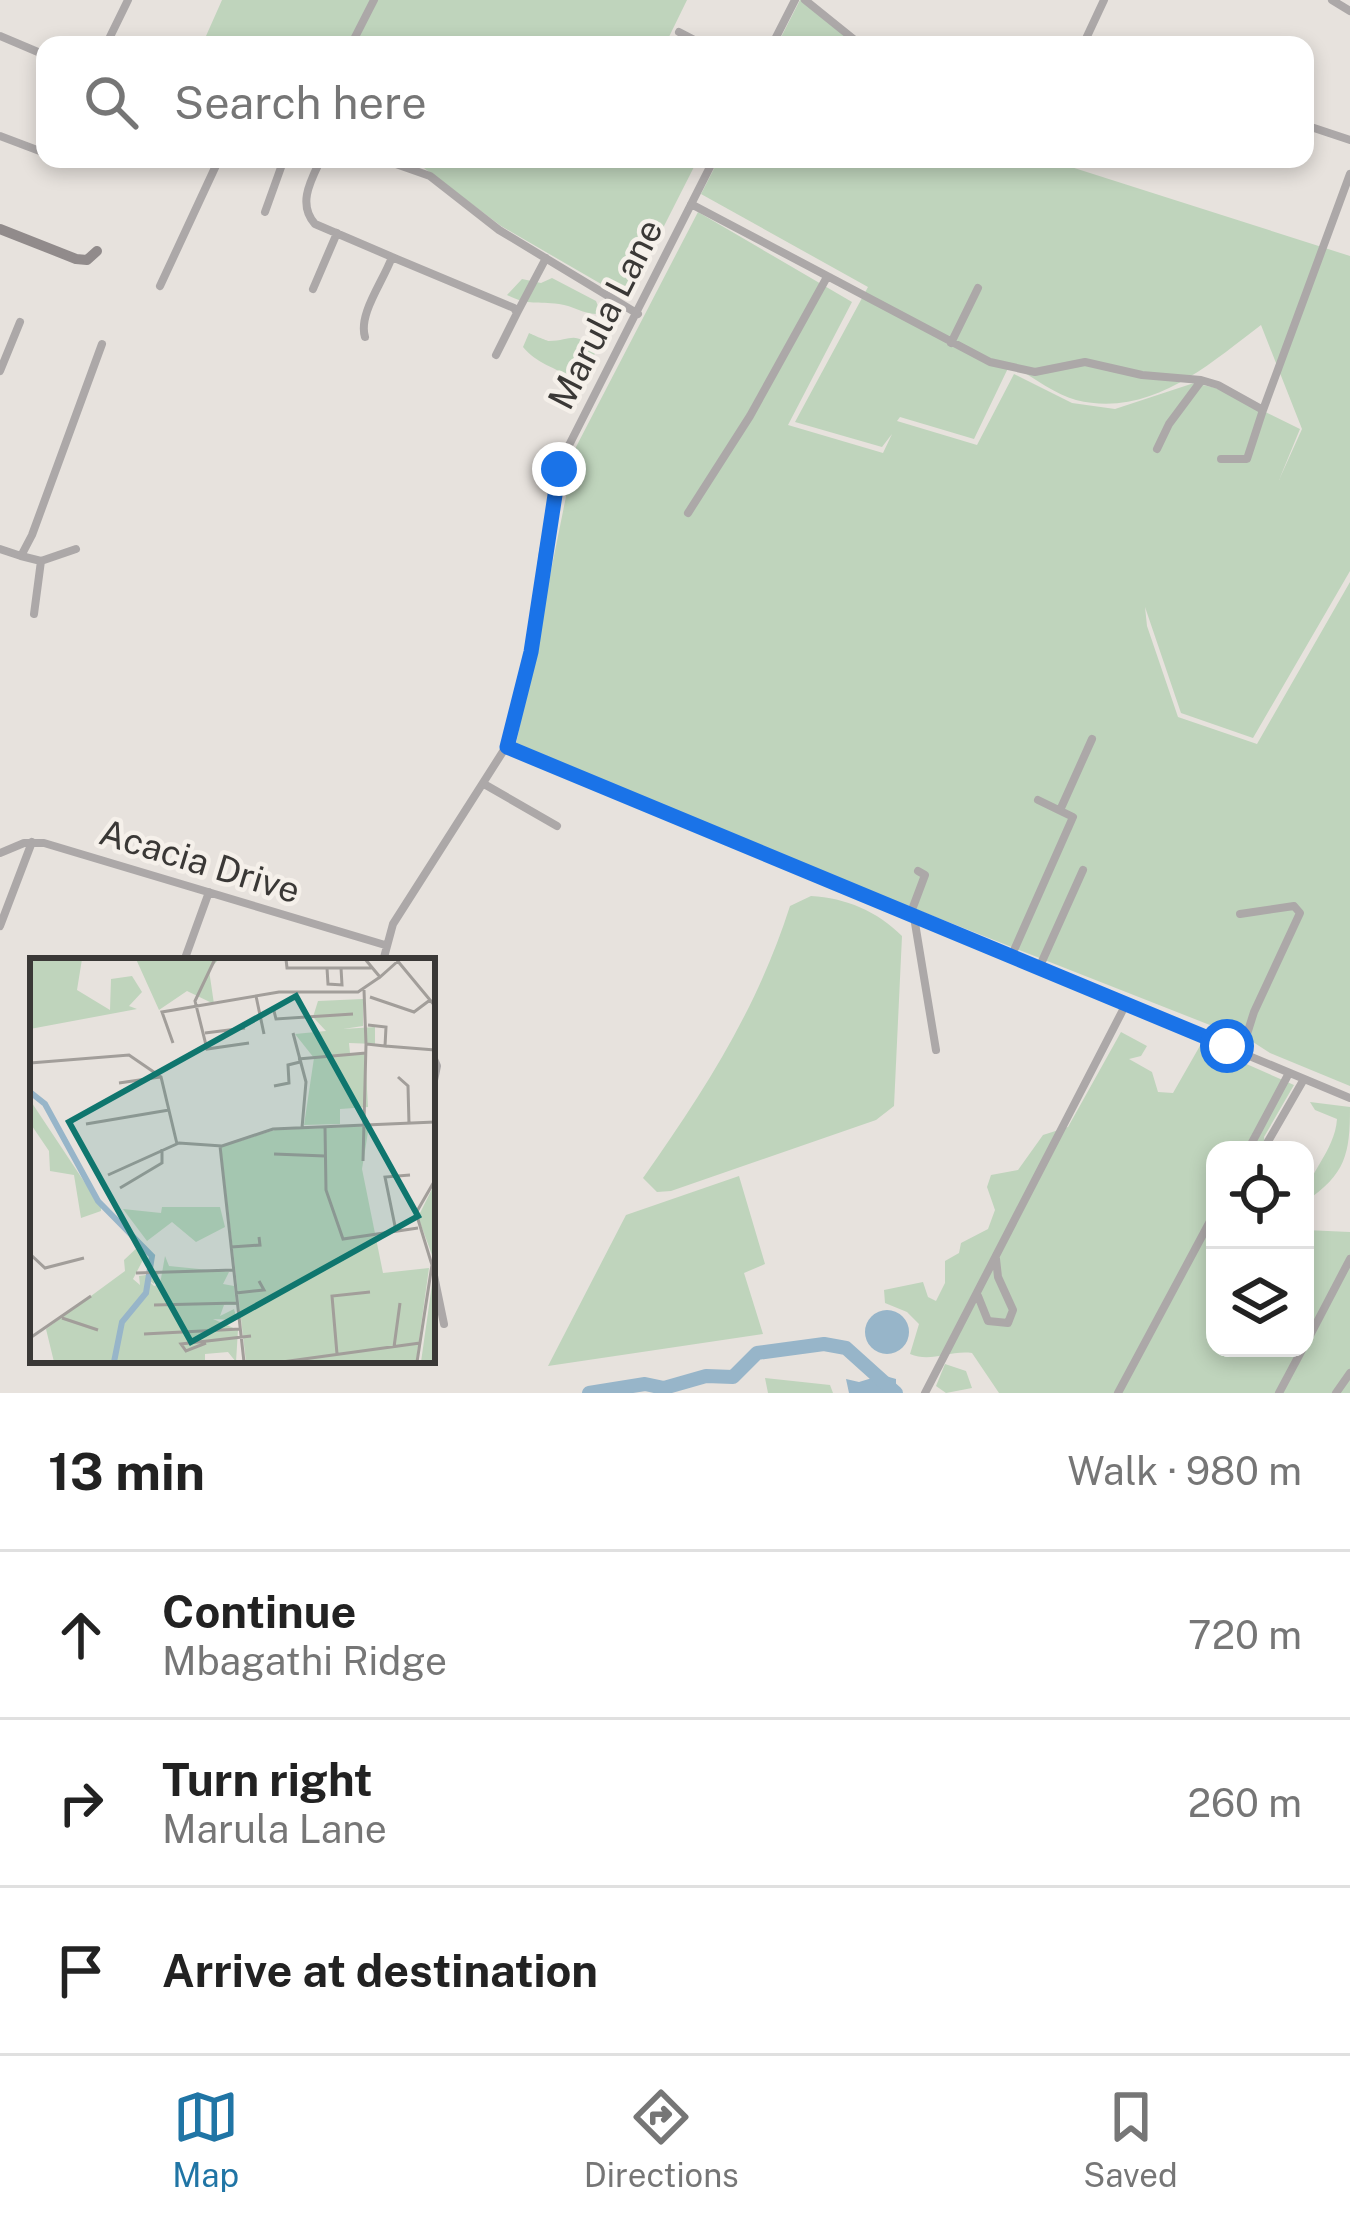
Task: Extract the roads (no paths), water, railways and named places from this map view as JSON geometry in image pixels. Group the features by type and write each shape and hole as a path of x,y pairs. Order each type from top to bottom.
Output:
{"street":[{"path":"110,36 128,0"},
{"path":"356,36 374,0"},
{"path":"777,36 795,0"},
{"path":"805,0 850,36"},
{"path":"1087,36 1104,0"},
{"path":"1332,0 1350,11"},
{"path":"679,32 687,36"},
{"path":"0,36 36,51"},
{"path":"1314,127 1350,140"},
{"path":"0,136 36,150"},
{"path":"160,286 215,168"},
{"path":"265,212 281,168"},
{"path":"318,168 304,206 315,224 518,313"},
{"path":"407,168 430,176 499,230 638,314"},
{"name":"Marula Lane","path":"383,958 393,923 507,747 531,652 561,461 709,168"},
{"path":"1221,459 1247,459 1350,175"},
{"path":"691,204 951,343 1020,372 1052,371 1085,362 1142,375 1202,380 1263,410"},
{"path":"0,229 76,259 87,260 97,251"},
{"path":"313,289 337,233"},
{"path":"365,337 364,311 392,257"},
{"path":"496,355 546,258"},
{"path":"688,513 750,416 826,277"},
{"path":"951,343 978,288"},
{"path":"0,371 20,322"},
{"path":"21,556 89,390 102,344"},
{"path":"1157,449 1169,424 1202,380"},
{"path":"0,549 41,561 76,549"},
{"path":"34,614 41,561"},
{"path":"1060,808 1092,739"},
{"path":"507,747 1350,1098"},
{"path":"484,784 557,826"},
{"path":"1011,957 1073,817 1038,800"},
{"path":"0,853 32,842"},
{"path":"0,926 32,842"},
{"name":"Acacia Drive","path":"32,842 386,945"},
{"path":"1039,968 1083,870"},
{"path":"918,871 925,874 925,884 912,916 936,1050"},
{"path":"185,958 209,892"},
{"path":"1240,914 1285,906 1294,906 1300,913 1254,1012 1241,1053"},
{"path":"925,1393 1126,1004"},
{"path":"1253,1141 1289,1073"},
{"path":"1268,1141 1305,1078"},
{"path":"1118,1393 1206,1229"},
{"path":"978,1295 988,1322 1008,1323 1013,1310 995,1259"},
{"path":"1314,1327 1350,1259"},
{"path":"435,1280 444,1324"},
{"path":"1280,1393 1298,1357"},
{"path":"1336,1393 1350,1373"}],"water":[{"path":"887,1310 903,1316 909,1332 903,1348 887,1354 871,1348 865,1332 871,1316"},
{"path":"882,1375 896,1379 896,1393 849,1393 846,1379 859,1382"}],"waterway":[{"path":"589,1393 645,1384 664,1388 706,1376 733,1377 757,1353 824,1344 846,1348 896,1393"}]}
